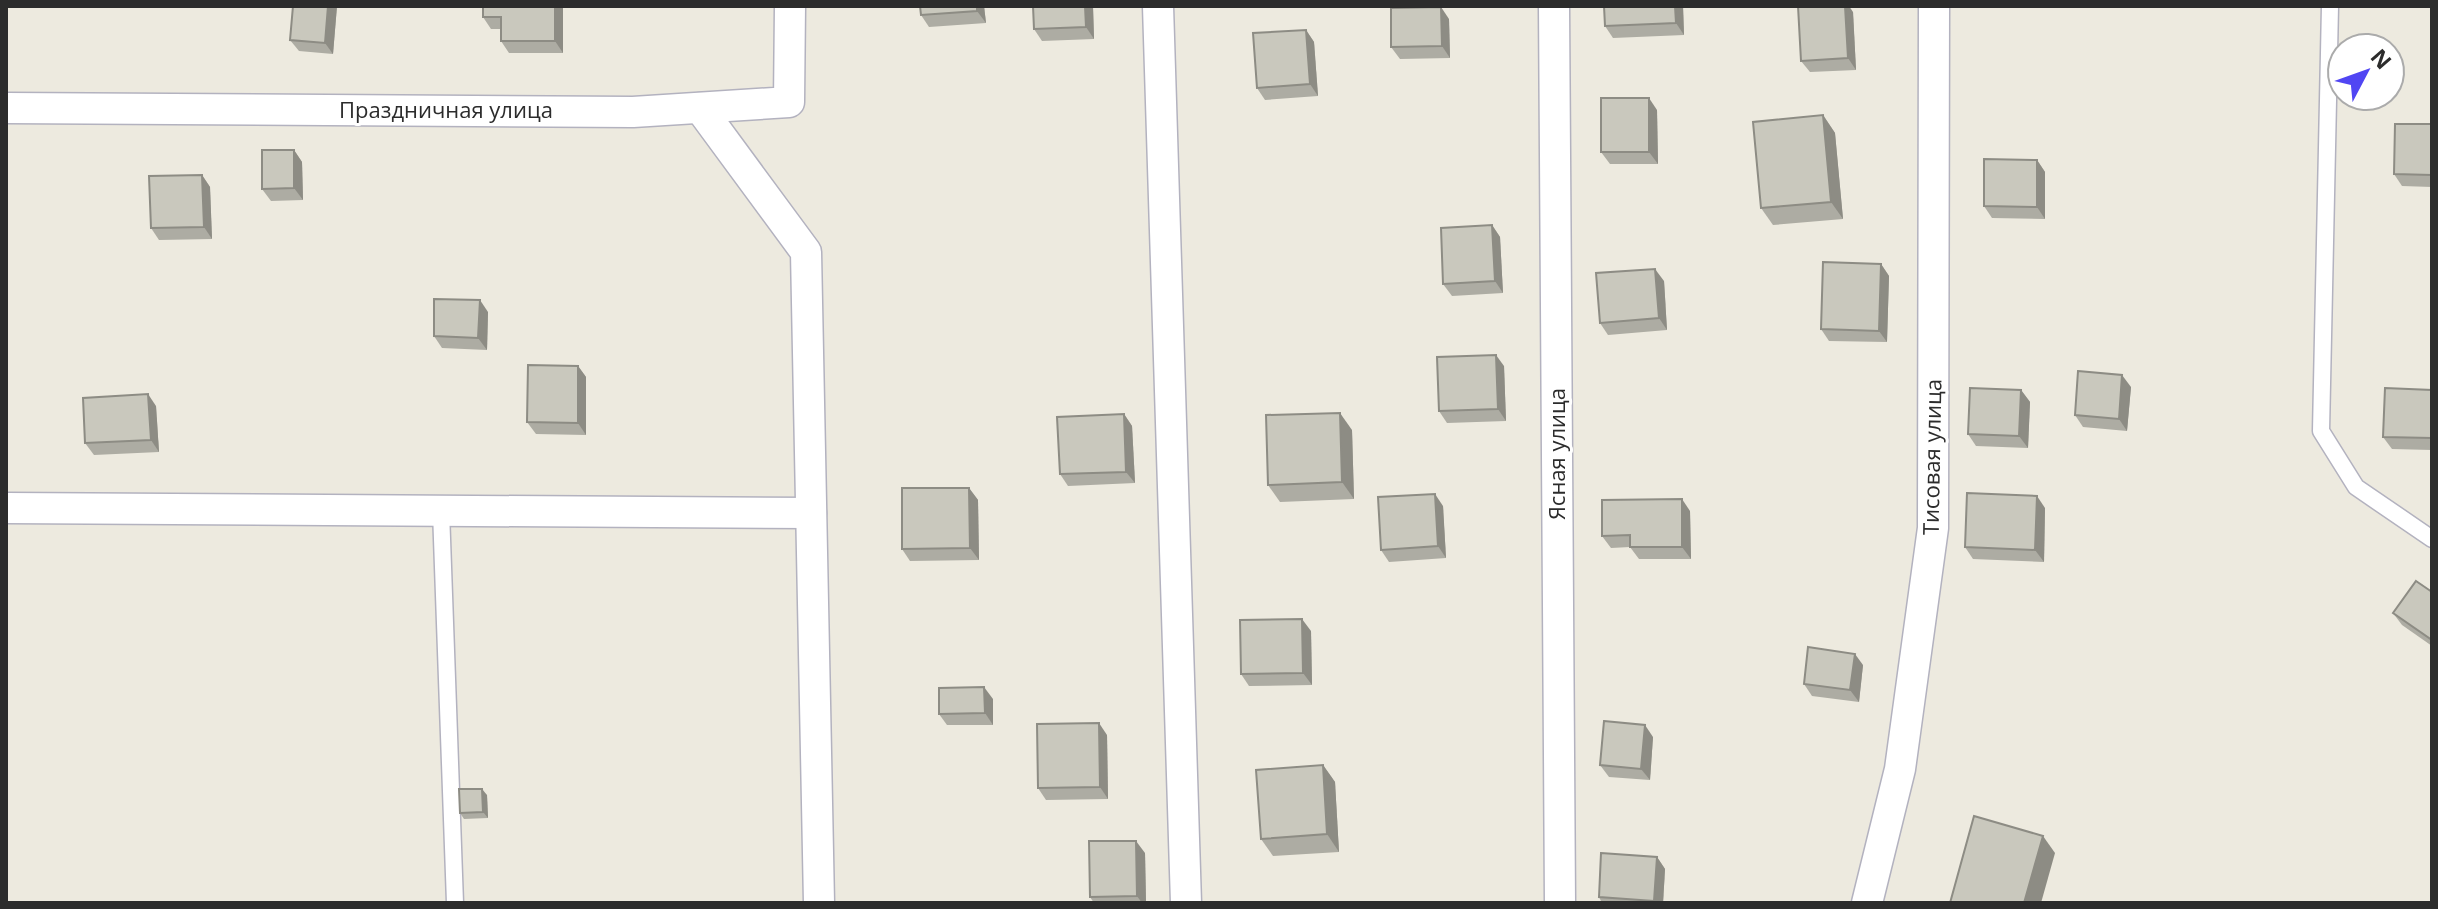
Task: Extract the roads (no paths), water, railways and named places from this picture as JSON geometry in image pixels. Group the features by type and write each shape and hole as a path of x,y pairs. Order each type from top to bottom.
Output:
{"street":[{"name":"Праздничная улица","path":"6,108 617,112 789,102 790,6"},
{"path":"1158,6 1186,903"},
{"name":"Ясная улица","path":"1554,6 1560,903"},
{"name":"Тисовая улица","path":"1867,903 1900,769 1933,528 1934,6"},
{"path":"700,108 806,252 819,903"},
{"path":"6,508 811,513"}],"lane":[{"path":"2330,6 2321,431 2356,487 2432,539"},
{"path":"441,511 455,903"}]}
